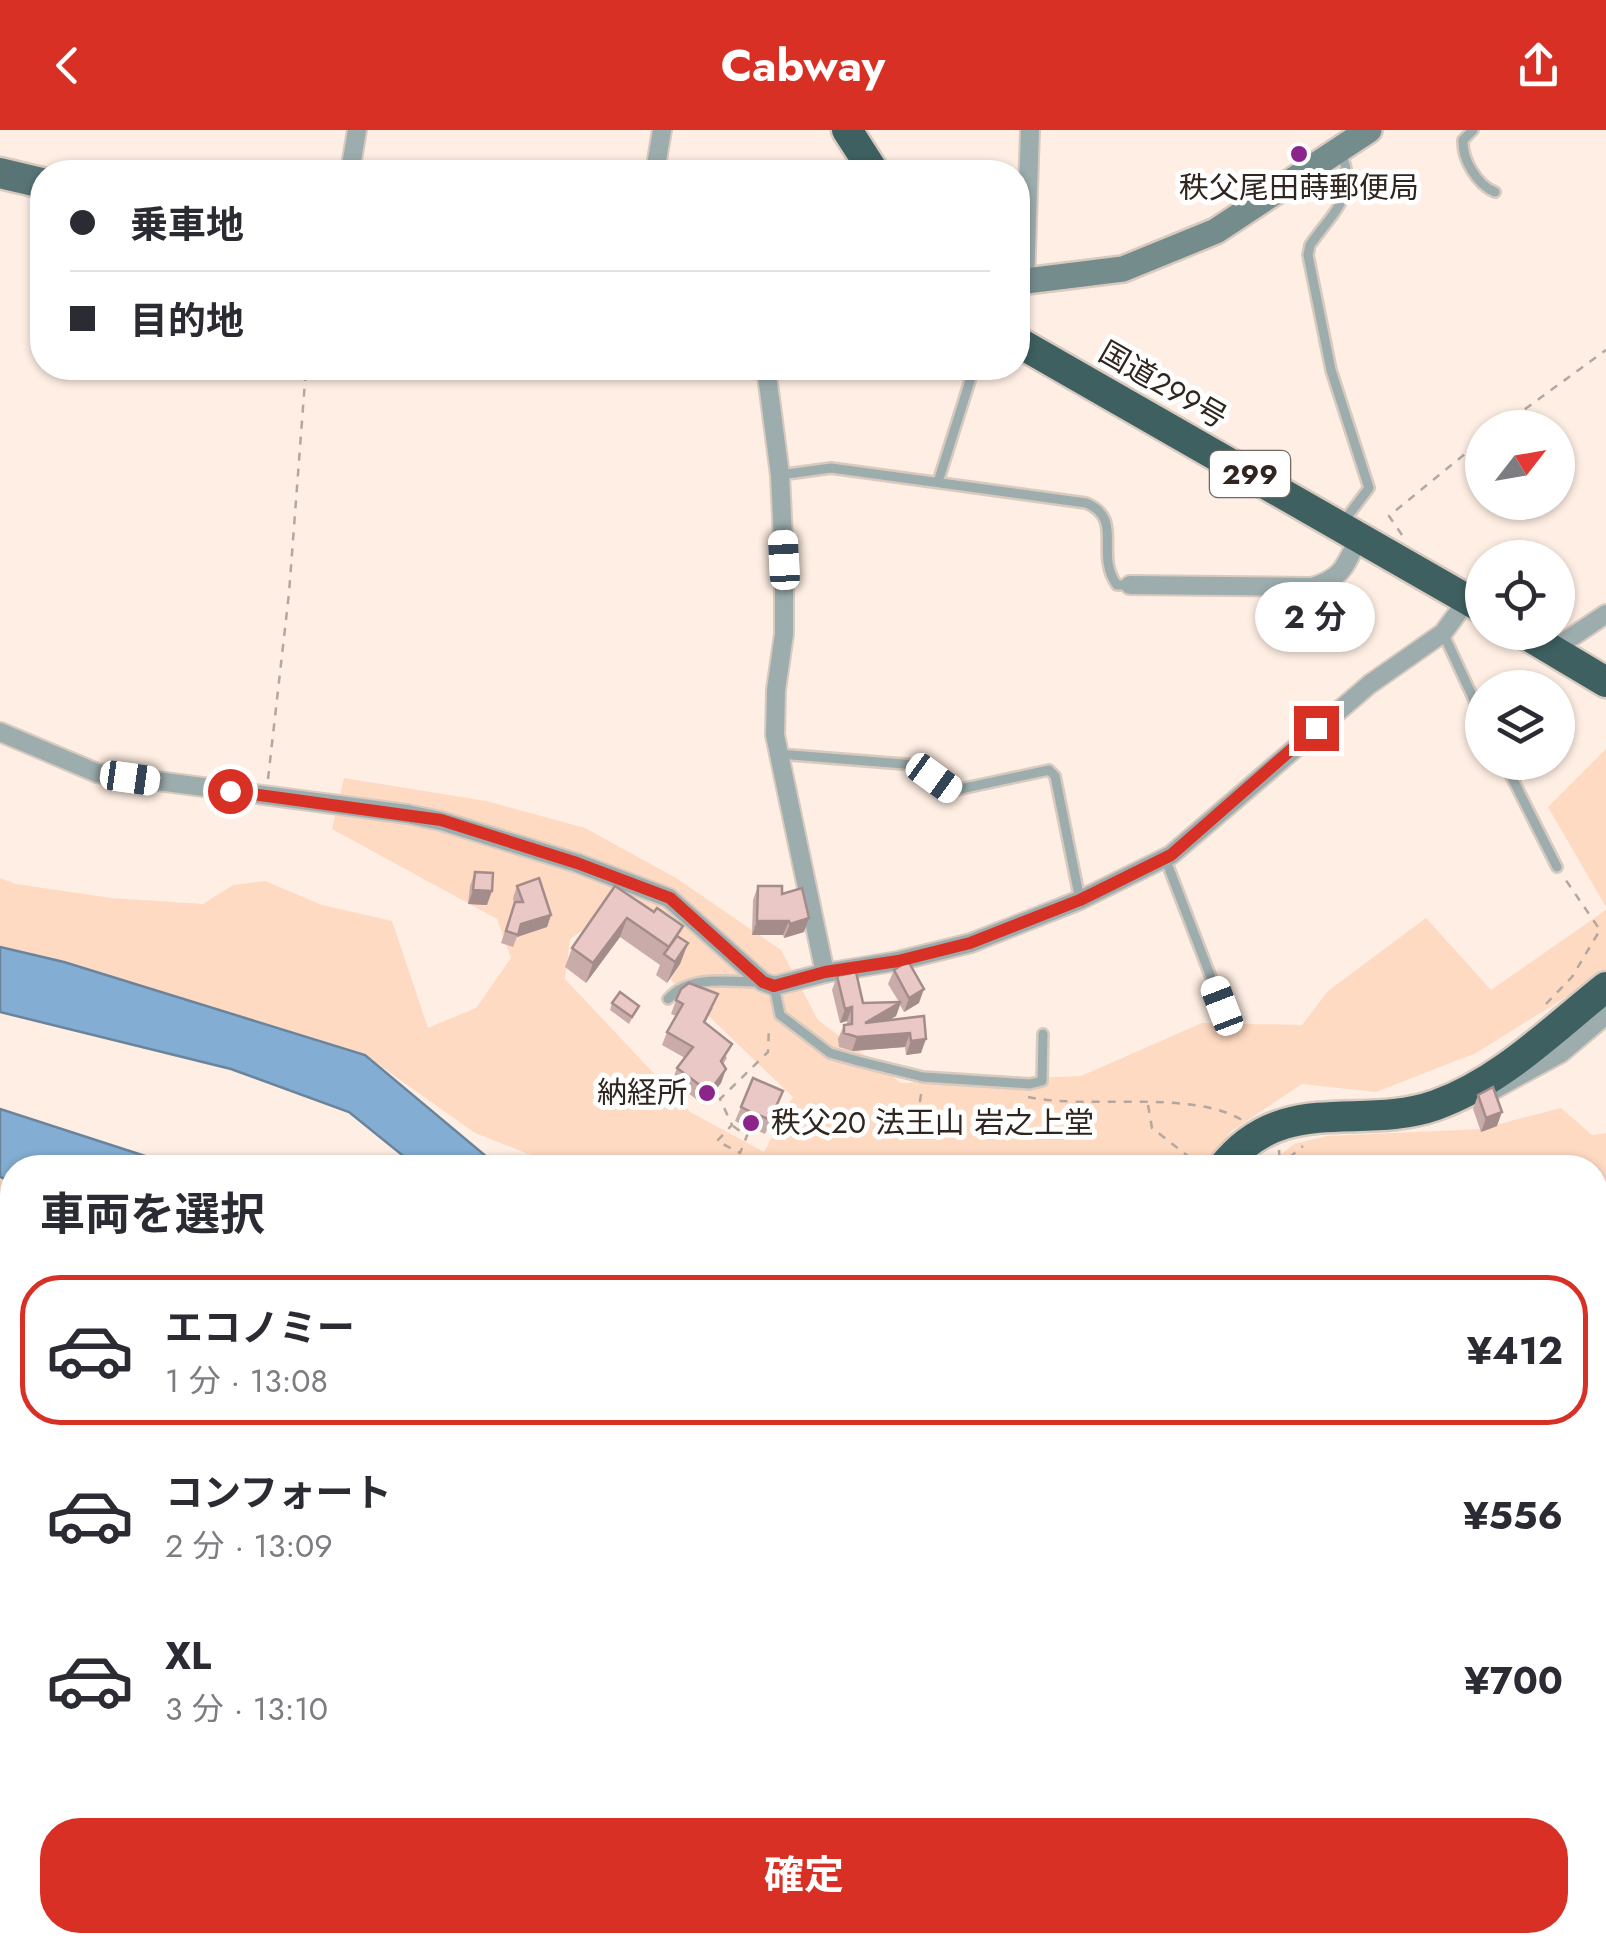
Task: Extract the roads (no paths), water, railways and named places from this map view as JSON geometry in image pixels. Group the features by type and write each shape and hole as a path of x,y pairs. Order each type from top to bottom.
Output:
{"highway":[{"path":"847,130 866,160"},
{"name":"国道299号","path":"1030,349 1465,597"},
{"path":"1551,651 1606,682"},
{"path":"1278,1150 1298,1118 1392,1114 1433,1106 1488,1082 1606,987"}],"main road":[{"path":"0,173 30,179"}],"street":[{"path":"352,160 357,130"},
{"path":"657,160 662,130"},
{"path":"1028,160 1030,130"},
{"path":"1030,280 1123,269 1201,237 1353,138"},
{"path":"768,380 780,475 784,634 775,735 825,972"},
{"path":"1130,586 1312,588 1333,581 1342,572 1350,531"},
{"path":"0,732 97,773 441,820 670,898 769,984 898,961 970,943 1080,900 1165,858 1370,684 1443,633 1465,612"},
{"path":"1551,651 1606,614"},
{"path":"1433,1106 1476,1098 1517,1079 1562,1053 1606,1015"}],"lane":[{"path":"1473,130 1463,140 1462,154 1485,188 1496,192"},
{"path":"1350,531 1369,488 1330,370 1308,255 1310,245 1348,191 1353,138"},
{"path":"938,482 970,380"},
{"path":"780,475 831,468 1086,504 1101,509 1106,518 1112,580 1116,585 1130,586"},
{"path":"1443,633 1465,680"},
{"path":"779,754 916,765 952,791 1049,770 1055,776 1080,900"},
{"path":"1513,780 1557,867"},
{"path":"1165,858 1222,1006"},
{"path":"668,1000 678,988 699,982 769,984 780,1015 830,1053 923,1077 1030,1084 1042,1081 1043,1034"}],"water":[{"path":"0,947 64,962 365,1055 484,1155 402,1155 349,1112 231,1069 0,1012"},
{"path":"0,1109 142,1155 0,1155"}],"place":[{"name":"秩父尾田蒔郵便局","path":"1299,154"},
{"name":"納経所","path":"707,1093"},
{"name":"秩父20 法王山 岩之上堂","path":"751,1123"}]}
